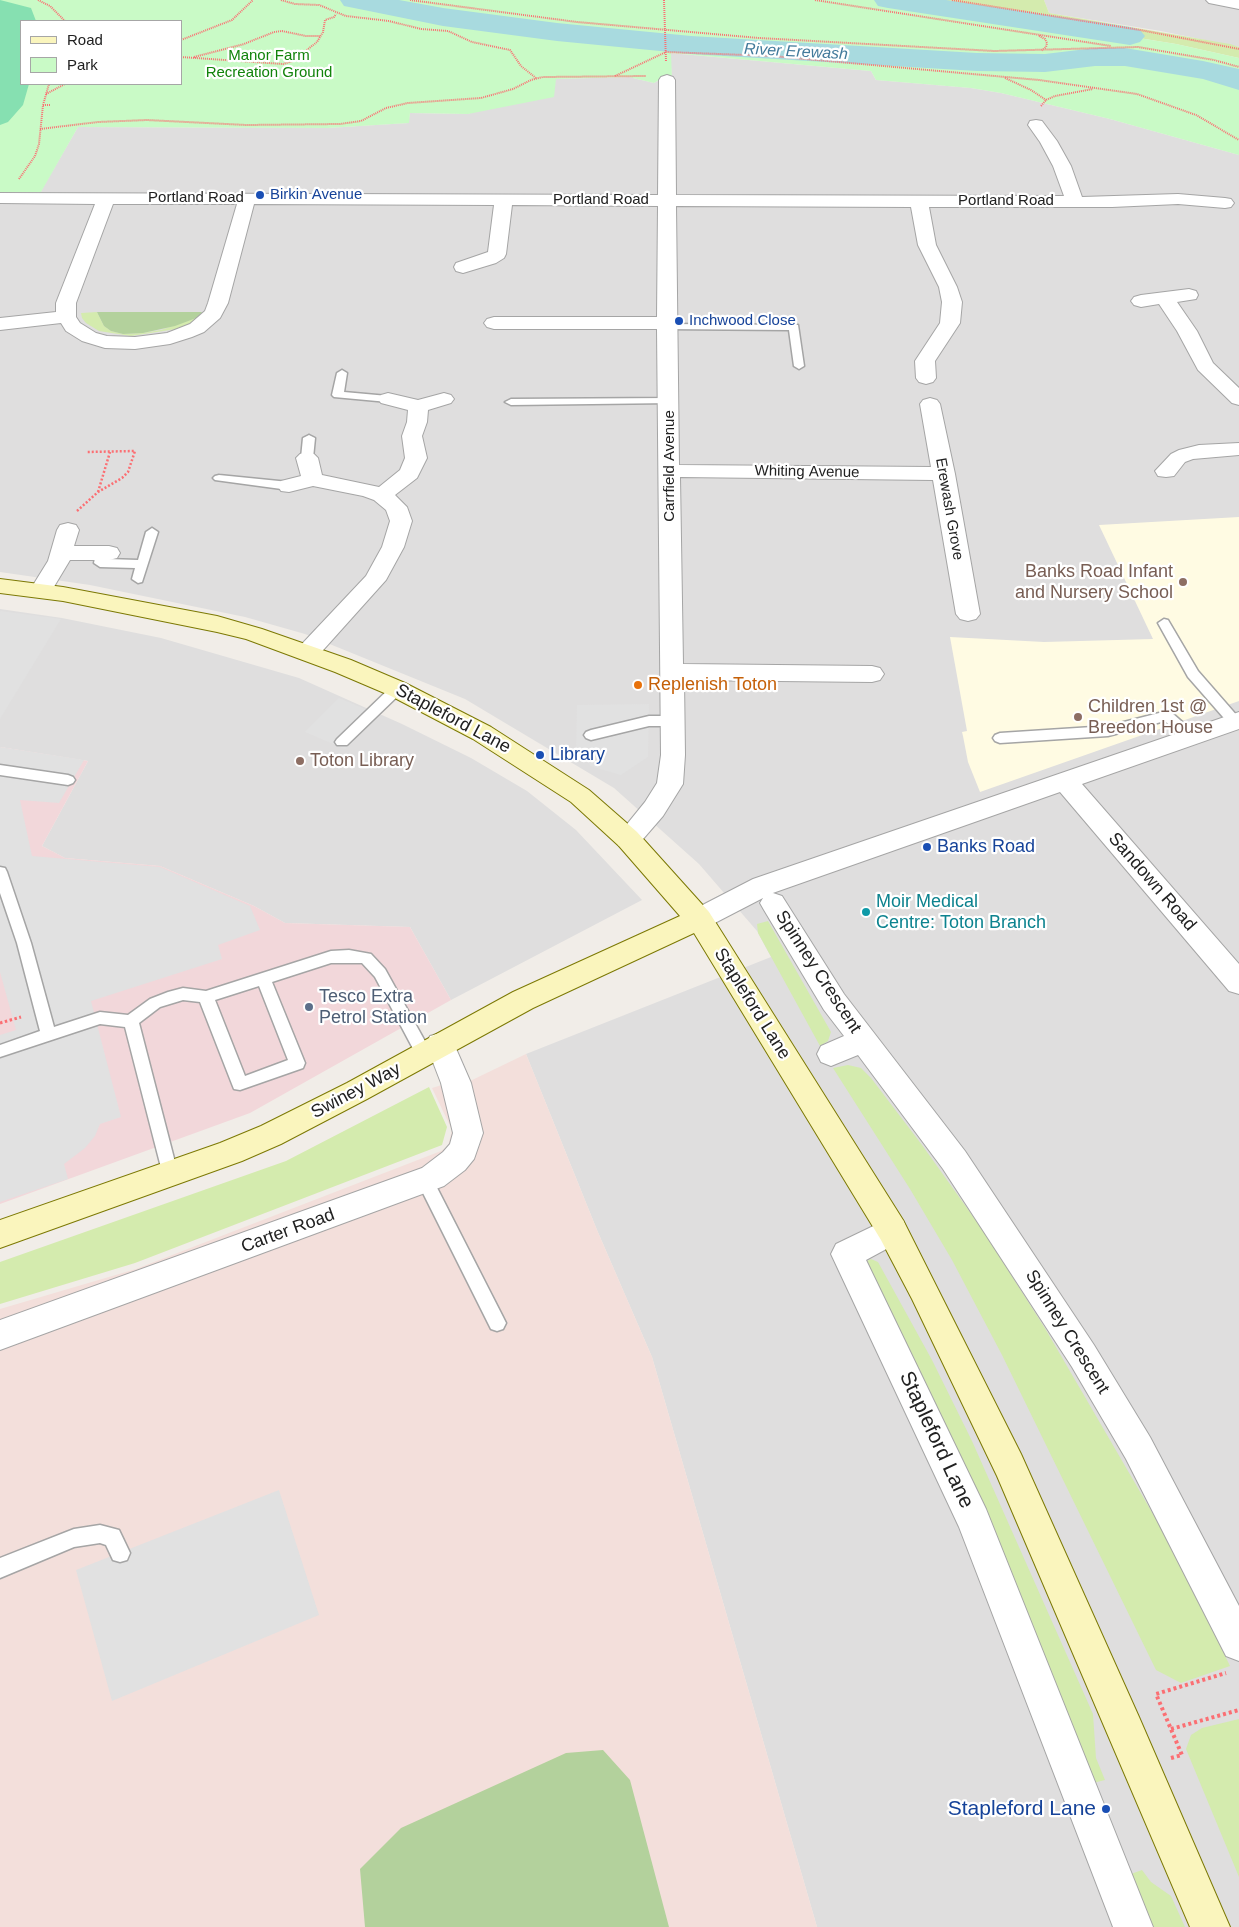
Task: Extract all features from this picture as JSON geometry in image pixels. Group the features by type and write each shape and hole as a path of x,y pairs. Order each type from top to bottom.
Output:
{"main road":[{"name":"Stapleford Lane","path":"0,586 41,590 217,624 308,652 397,688 482,733 580,796 628,839 699,919 892,1230 1009,1465 1210,1927"},
{"name":"Swiney Way","path":"0,1234 170,1174 271,1135 357,1091 523,1000 699,919"}],"street":[{"path":"1214,0 1239,4"},
{"name":"Carrfield Avenue","path":"628,839 654,809 670,784 672,755 666,201 667,80"},
{"path":"1036,125 1048,141 1062,166 1075,202"},
{"name":"Portland Road","path":"3,198 1075,202 1201,194 1225,202"},
{"path":"106,198 66,303 66,317 73,327 89,337 118,343 170,338 197,328 213,314 218,303 246,199"},
{"path":"463,267 489,259 497,254 504,200"},
{"path":"919,201 927,245 948,287 952,302 952,313 946,331 924,361 926,378"},
{"path":"1140,302 1189,296"},
{"path":"1165,299 1187,331 1205,366 1239,399"},
{"path":"0,324 66,317"},
{"path":"494,323 512,329 668,325"},
{"path":"388,399 418,406 444,399"},
{"name":"Erewash Grove","path":"930,404 968,614"},
{"path":"382,495 409,473 416,458 412,436 417,422 418,406"},
{"path":"308,448 314,480"},
{"path":"1158,448 1172,464 1199,451 1239,449"},
{"name":"Whiting Avenue","path":"669,470 944,474"},
{"path":"289,486 314,480 382,495 396,507 401,521 393,547 382,569 370,586 308,652"},
{"path":"41,590 62,553 68,530"},
{"path":"62,553 105,553"},
{"path":"672,672 872,674"},
{"path":"699,919 762,886 1237,721"},
{"name":"Sandown Road","path":"1065,781 1239,983"},
{"name":"Spinney Crescent","path":"773,904 834,1002 954,1160 1083,1356 1138,1448 1239,1643"},
{"name":"Spinney Crescent","path":"831,1054 862,1041"},
{"name":"Carter Road","path":"0,1335 425,1181 454,1162 464,1150 468,1133 456,1083 432,1049"},
{"name":"Stapleford Lane","path":"892,1230 847,1254 974,1521 1042,1690 1133,1927"}],"lane":[{"path":"668,325 794,327 799,366"},
{"path":"342,372 338,395 388,399"},
{"path":"510,402 669,402"},
{"path":"219,478 289,486"},
{"path":"138,579 152,532"},
{"path":"105,553 100,563 143,564"},
{"path":"1164,623 1193,674 1237,721"},
{"path":"342,742 397,688"},
{"path":"1000,738 1108,731 1167,716 1191,737"},
{"path":"591,735 649,721 672,721"},
{"path":"0,770 68,780"},
{"path":"0,872 26,952 49,1035"},
{"path":"0,1051 100,1018 131,1021 155,1003 168,998 183,994 206,997 331,957 349,956 366,958 380,973 432,1049"},
{"path":"206,997 240,1084 297,1063 263,978"},
{"path":"131,1021 170,1174"},
{"path":"425,1181 498,1322"},
{"path":"0,1568 74,1538 100,1534 112,1537 120,1553"}],"path":[{"path":"38,0 50,6 64,20"},
{"path":"182,40 232,20 252,0"},
{"path":"280,0 295,4 319,5 336,14 389,21 421,29 448,31 472,42 510,50 521,66 537,79"},
{"path":"410,0 577,22 759,38 940,49 1041,51 1124,47 1147,48 1214,60 1239,67"},
{"path":"664,0 666,51"},
{"path":"815,0 1124,47"},
{"path":"952,0 1140,30 1239,49"},
{"path":"182,57 283,64 293,61 317,42 323,32 326,20 334,17 336,14"},
{"path":"191,58 244,44 274,32 282,31 306,36 320,36"},
{"path":"1034,34 1045,39 1047,43 1041,51"},
{"path":"613,76 666,51 793,58 1039,80 1137,94 1196,115 1239,140"},
{"path":"40,130 126,120 179,120 246,125 340,124 361,121 386,108 408,102 481,98 551,76 647,76 667,80"},
{"path":"1000,77 1031,90 1046,100 1068,92 1096,88"},
{"path":"3,198 35,156 39,144 43,105 49,85"},
{"path":"46,94 63,85"},
{"path":"43,105 50,105"},
{"path":"68,530 67,524 71,516 98,492 122,478 128,472 135,451 86,452"},
{"path":"98,492 110,452"},
{"path":"1142,1767 1182,1755 1156,1694 1230,1672"},
{"path":"1171,1729 1239,1710"}],"shaded area":[{"path":"1044,0 1239,0 1239,47 1161,31 1049,13"},
{"path":"670,53 871,71 876,80 971,88 1001,93 1110,119 1239,155 1239,1927 817,1927 652,1357 597,1230 526,1054 771,957 757,931 699,864 614,788 465,699 305,634 245,617 90,585 0,572 0,192 41,191 78,127 327,128 408,123 410,113 468,114 556,79 629,77 654,83 659,80 672,80"},
{"path":"1239,517 1239,701 980,792 968,762 962,732 967,731 950,637 1044,642 1153,639 1099,525"},
{"path":"0,609 62,618 161,638 299,678 402,724 471,758 527,791 576,830 642,900 451,1000 410,927 285,923 254,906 160,866 65,858 42,846 88,761 0,747"},
{"path":"0,611 61,619 0,719"},
{"path":"339,698 379,715 345,749 305,732"},
{"path":"649,704 648,757 621,775 590,766 588,754 576,753 577,705"},
{"path":"0,747 88,761 42,846 65,858 160,866 254,906 285,923 410,927 451,1000 250,1113 0,1204"},
{"path":"0,747 84,760 59,803 20,800 32,856 160,867 250,906 260,930 218,945 222,959 91,1001 121,1117 100,1124 95,1136 85,1148 64,1164 68,1179 0,1202 0,1035 16,1030 0,972"},
{"path":"526,1054 597,1230 652,1357 817,1927 0,1927 0,1309 136,1269 441,1151 448,1146 452,1130 432,1088 445,1084 468,1082"},
{"path":"279,1490 319,1615 112,1701 76,1570"}],"green space":[{"name":"Manor Farm Recreation Ground","path":"0,0 903,0 1176,44 1239,58 1239,155 1110,119 1001,93 971,88 876,80 871,71 671,53 672,80 659,80 654,83 629,77 556,79 554,97 468,114 410,113 409,123 327,128 78,127 41,192 0,192"},
{"path":"0,0 31,8 36,20 20,20 20,85 29,85 23,105 8,122 0,125"},
{"path":"903,0 1044,0 1049,13 1230,44 1239,47 1239,58 1176,44"},
{"path":"97,312 104,326 111,331 123,334 161,330 199,317 186,326 176,329 131,336 99,331 86,323 82,318 81,313"},
{"path":"97,312 202,312 199,317 175,326 143,333 123,334 111,331 104,326"},
{"path":"768,921 831,1032 828,1041 820,1046 758,933 757,924"},
{"path":"848,1065 861,1068 871,1078 982,1229 1046,1330 1171,1545 1230,1666 1181,1683 1156,1670 1002,1355 952,1260 910,1189 833,1068"},
{"path":"429,1087 447,1127 442,1145 135,1263 0,1304 0,1262 286,1161"},
{"path":"871,1259 878,1262 932,1360 972,1441 1093,1714 1096,1758 1105,1780 1093,1783 865,1262"},
{"path":"1239,1719 1239,1877 1186,1749 1191,1735 1202,1728"},
{"path":"603,1750 630,1780 669,1927 365,1927 360,1869 401,1828 566,1753"},
{"path":"1142,1870 1151,1882 1171,1896 1185,1927 1151,1927 1131,1874"}],"waterway":[{"name":"River Erewash","path":"354,0 443,17 557,32 691,45 977,62 1045,63 1095,57 1125,57 1203,70 1229,76 1239,81"},
{"name":"River Erewash","path":"888,0 1130,36"}],"place":[{"name":"Birkin Avenue","path":"260,195"},
{"name":"Inchwood Close","path":"679,321"},
{"name":"Banks Road Infant and Nursery School","path":"1183,582"},
{"name":"Replenish Toton","path":"638,685"},
{"name":"Children 1st @ Breedon House","path":"1078,717"},
{"name":"Library","path":"540,755"},
{"name":"Toton Library","path":"300,761"},
{"name":"Banks Road","path":"927,847"},
{"name":"Moir Medical Centre: Toton Branch","path":"866,912"},
{"name":"Tesco Extra Petrol Station","path":"309,1007"},
{"name":"Stapleford Lane","path":"1106,1809"}]}
